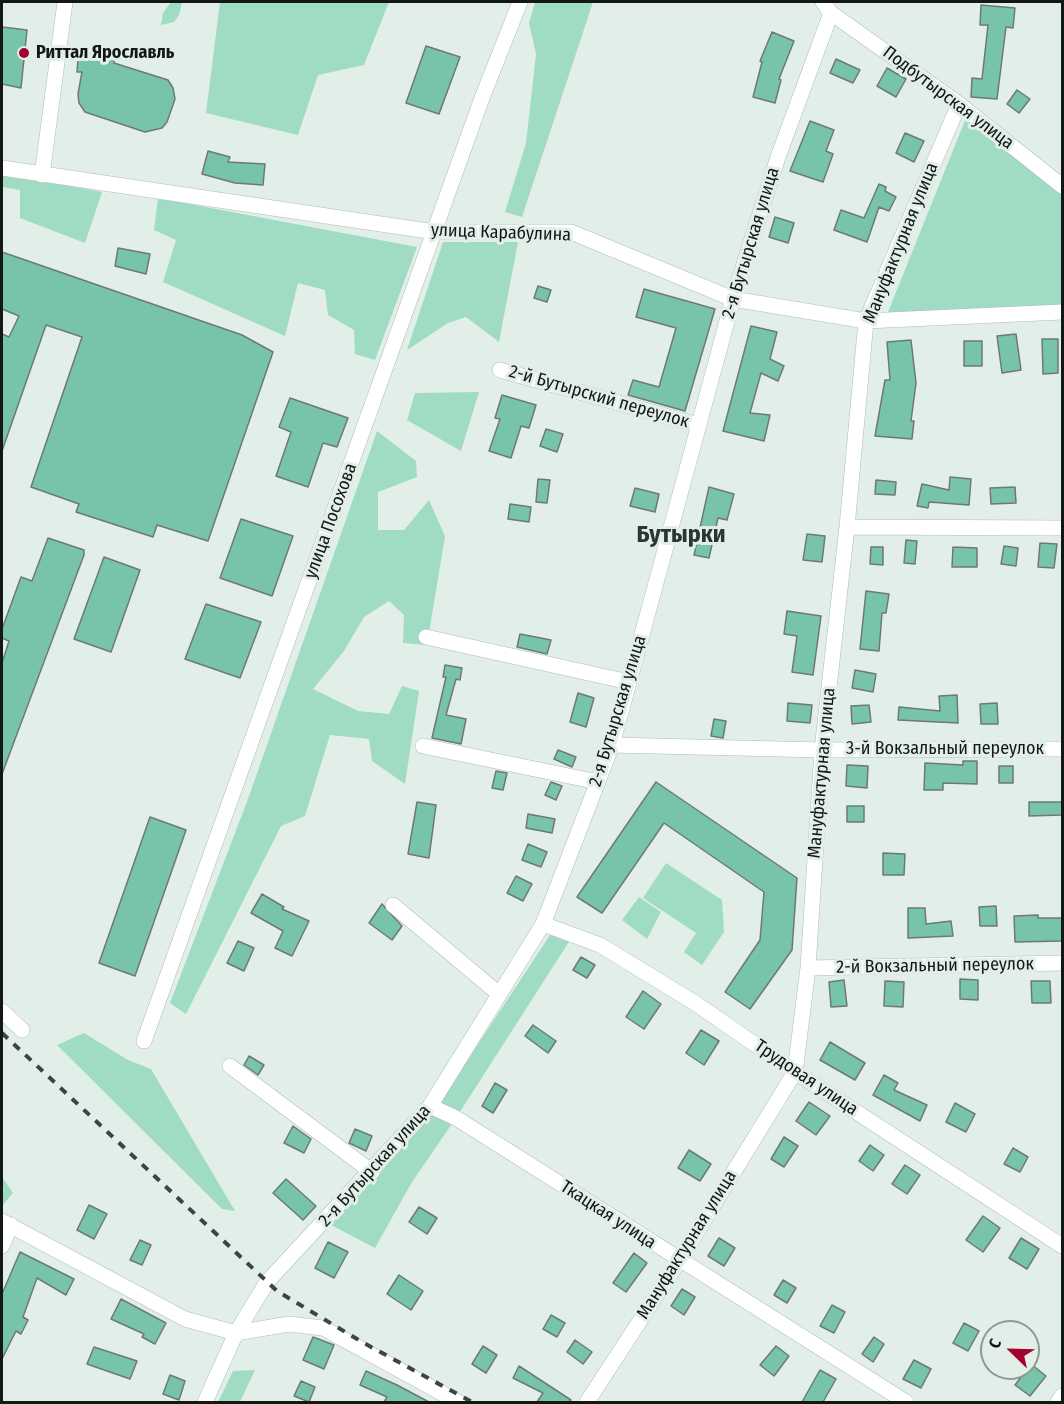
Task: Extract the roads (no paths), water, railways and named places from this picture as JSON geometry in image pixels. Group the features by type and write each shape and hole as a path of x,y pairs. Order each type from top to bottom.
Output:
{"street":[{"path":"42,175 65,2"},
{"name":"улица Посохова","path":"144,1041 482,98 520,2"},
{"name":"Подбутырская улица","path":"827,7 960,104 1062,186"},
{"name":"2-я Бутырская улица","path":"206,1402 236,1333 267,1282 372,1172 430,1106 543,924 612,745 733,299 827,7"},
{"name":"Мануфактурная улица","path":"587,1402 679,1261 795,1072 808,969 822,750 847,526 866,321 960,104"},
{"name":"улица Карабулина","path":"2,168 435,232 571,232 733,299 866,321 1062,312"},
{"name":"2-й Бутырский переулок","path":"500,370 698,425"},
{"path":"847,526 1062,528"},
{"path":"426,637 629,682"},
{"name":"3-й Вокзальный переулок","path":"612,745 822,750 1062,749"},
{"path":"423,746 598,782"},
{"path":"393,905 499,994"},
{"name":"Трудовая улица","path":"543,924 600,945 695,1003 795,1072 1062,1246"},
{"name":"2-й Вокзальный переулок","path":"808,969 1062,963"},
{"path":"2,1011 22,1030"},
{"path":"230,1066 372,1172"},
{"name":"Ткацкая улица","path":"430,1106 456,1118 679,1261 906,1402"},
{"path":"2,1246 6,1223 185,1319 236,1333 290,1324 323,1328 458,1402"},
{"path":"1058,1402 1062,1396"}],"railway":[{"path":"2,1033 277,1291 362,1342 472,1402"}],"place":[{"name":"Риттал Ярославль","path":"24,53"}],"district":[{"name":"Бутырки","path":"681,535"}]}
